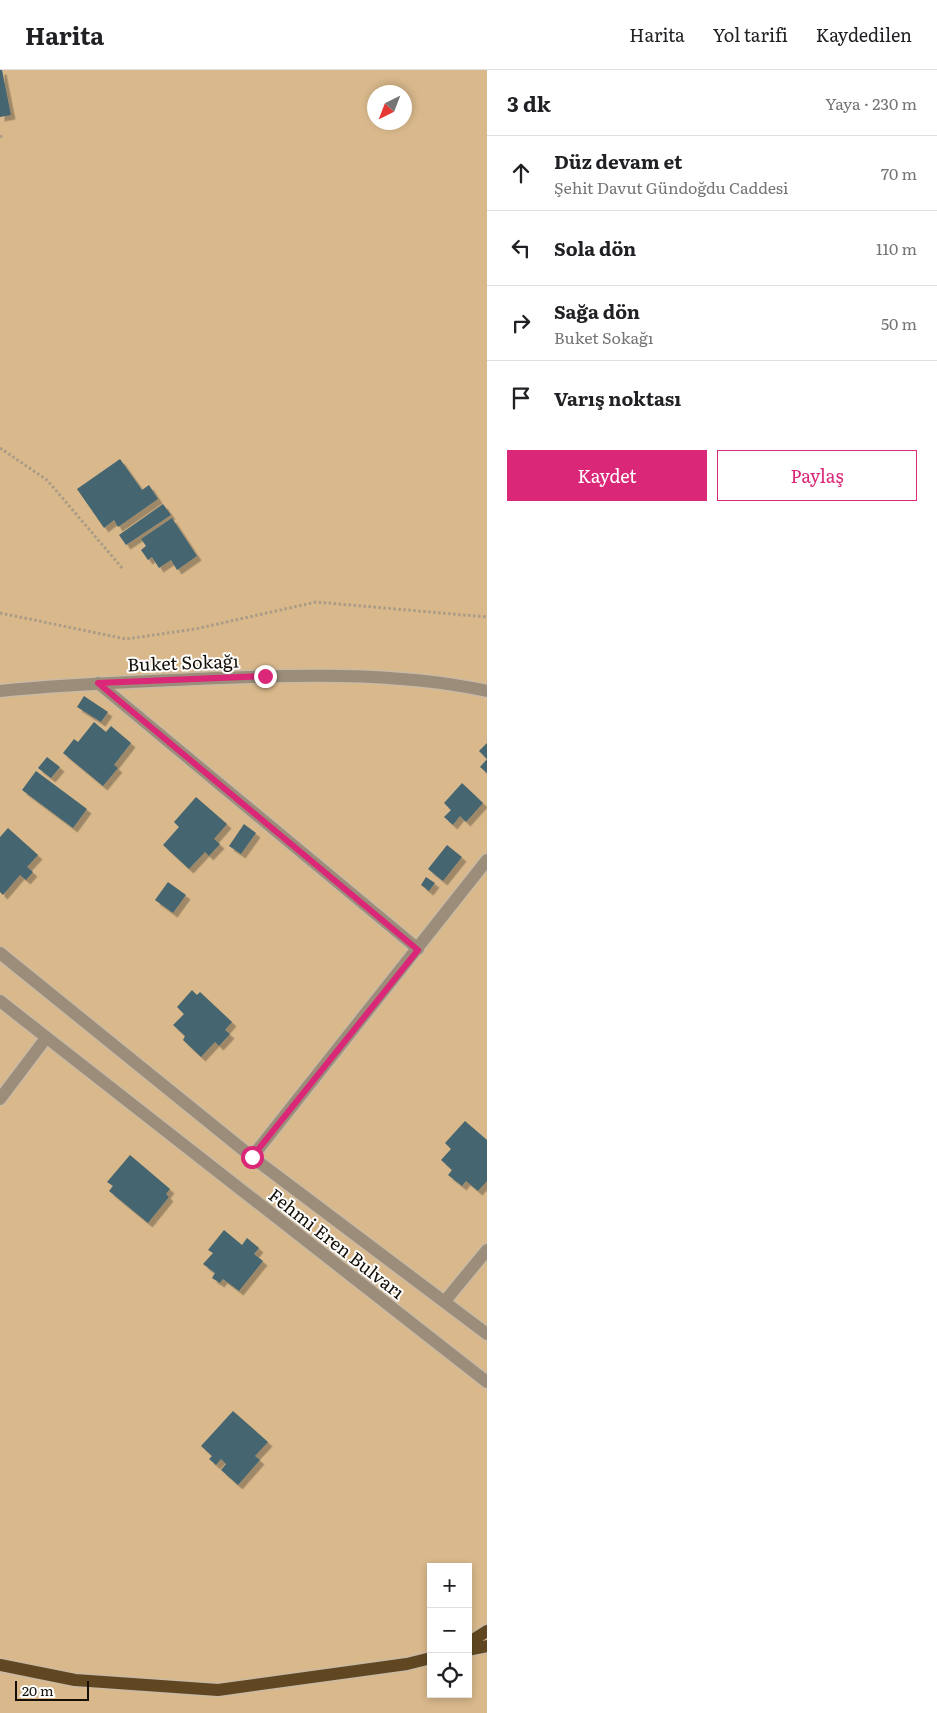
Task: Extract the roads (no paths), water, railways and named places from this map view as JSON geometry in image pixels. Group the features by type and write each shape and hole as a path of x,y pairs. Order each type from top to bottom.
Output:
{"main road":[{"path":"472,1640 487,1631"},
{"path":"472,1649 487,1646"},
{"path":"0,1666 75,1680 218,1690 407,1664 427,1659"}],"street":[{"name":"Buket Sokağı","path":"0,691 52,685 265,676 332,676 391,679 460,686 487,692"},
{"path":"98,683 418,950"},
{"path":"252,1157 418,950 487,860"},
{"name":"Fehmi Eren Bulvarı","path":"0,953 252,1157 487,1334"},
{"name":"Fehmi Eren Bulvarı","path":"0,1001 487,1382"},
{"path":"0,1099 46,1038"},
{"path":"445,1301 487,1250"}]}
